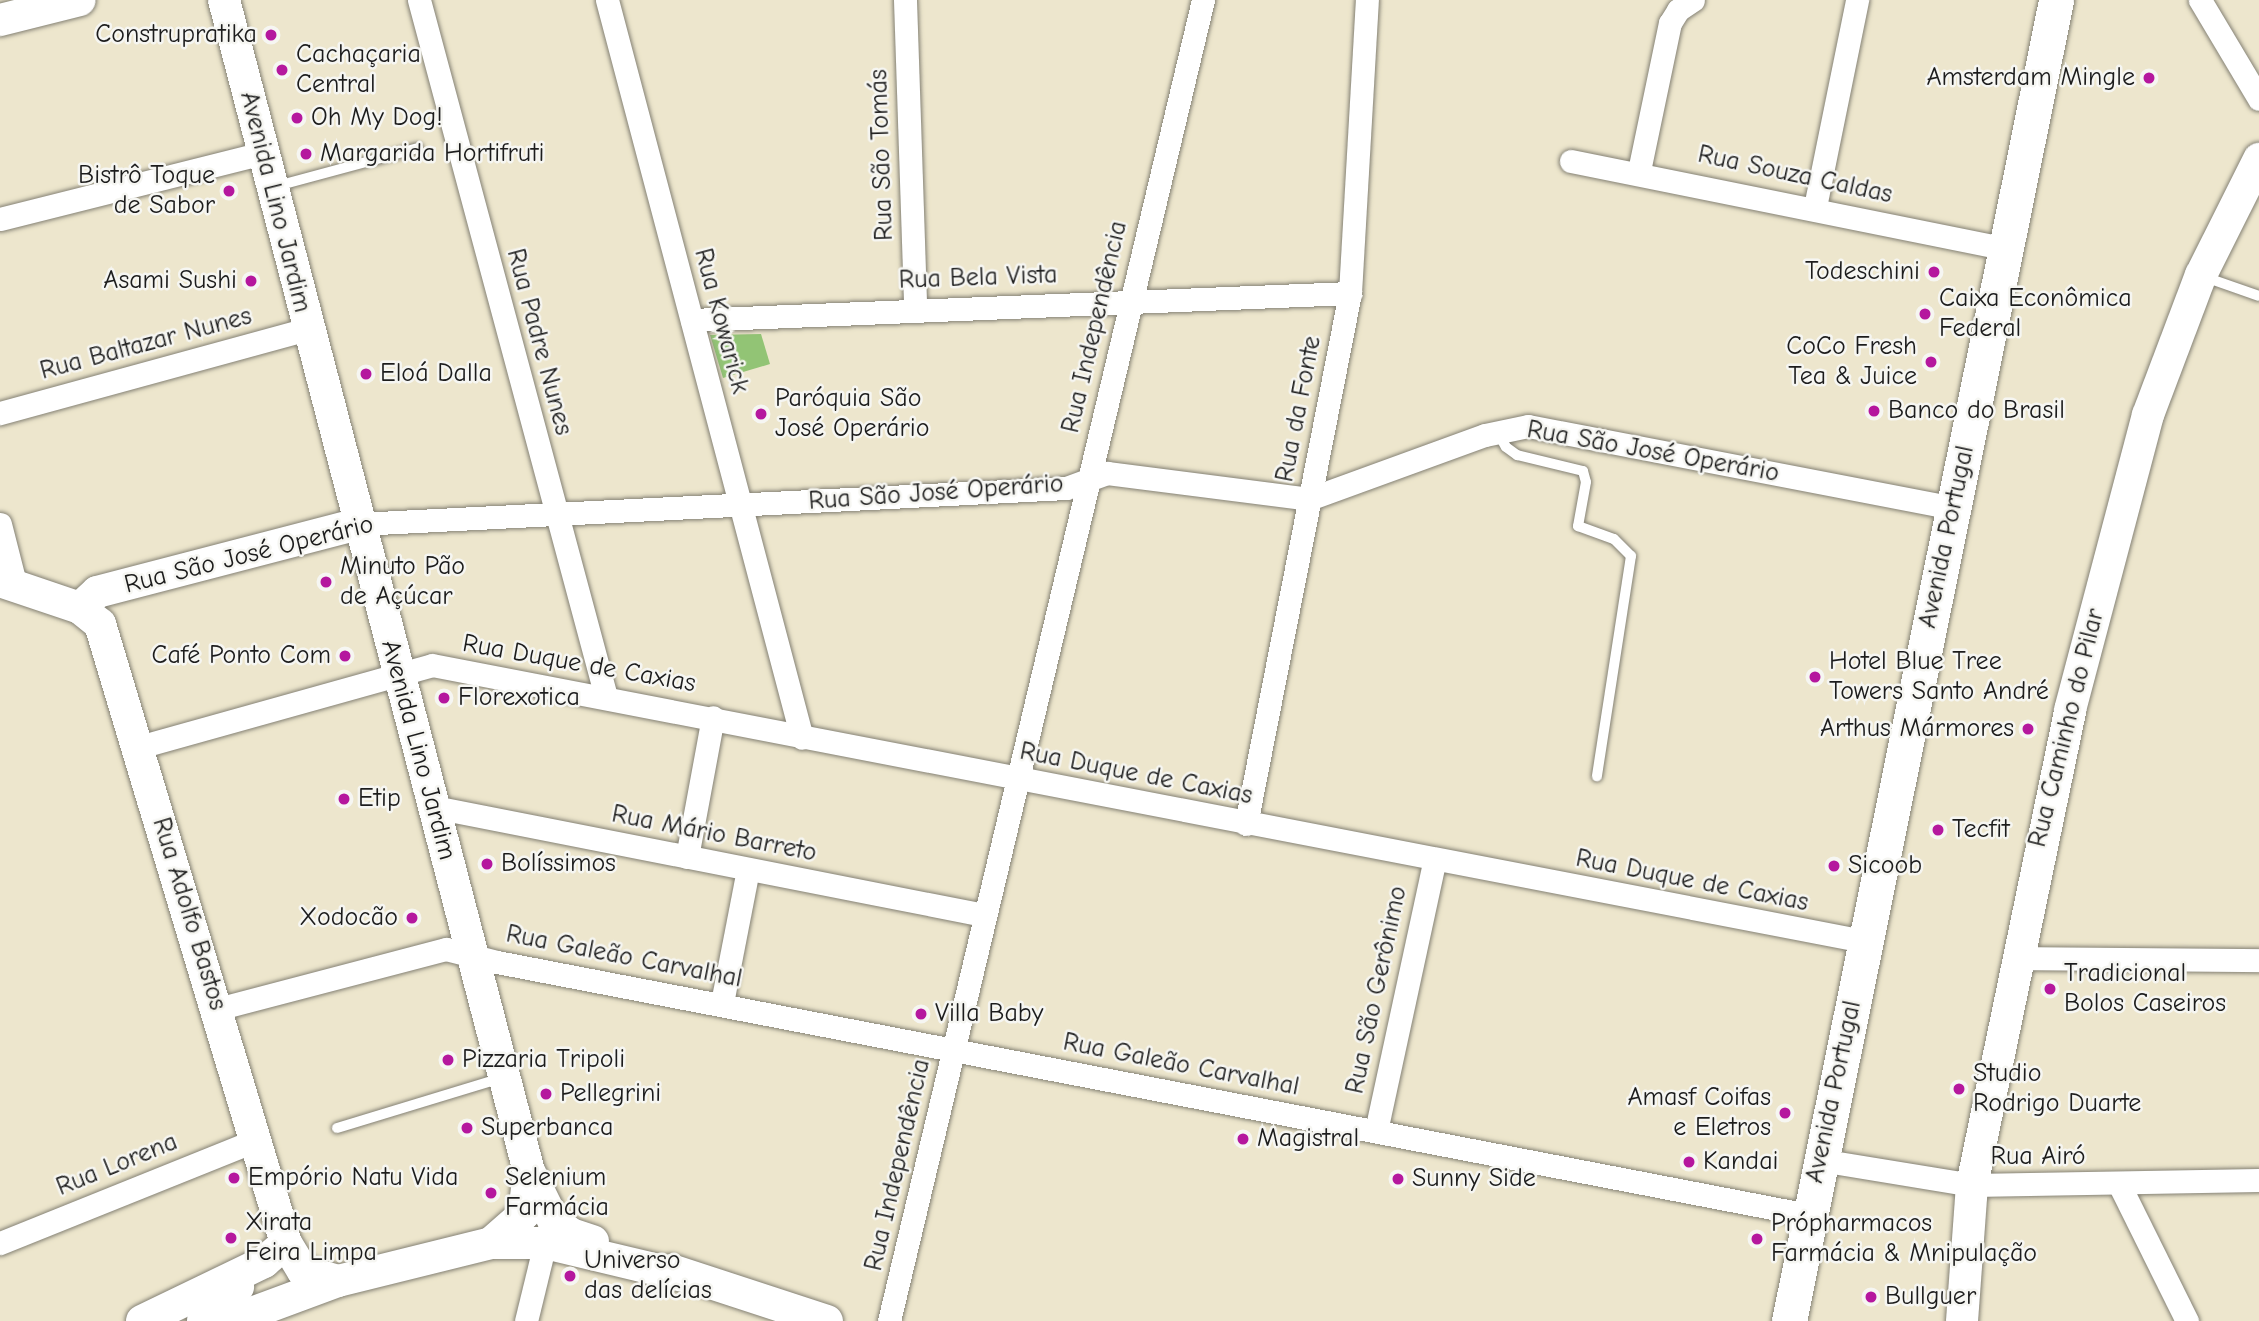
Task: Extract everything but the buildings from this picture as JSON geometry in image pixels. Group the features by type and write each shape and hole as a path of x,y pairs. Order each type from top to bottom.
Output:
{"main road":[{"path":"0,20 43,5 80,0"},
{"name":"Avenida Lino Jardim","path":"224,0 307,329 529,1172 524,1214 491,1243"},
{"name":"Avenida Portugal","path":"1789,1321 1808,1215 2056,0"},
{"name":"Rua Caminho do Pilar","path":"1962,1321 1972,1185 2070,710 2120,514 2148,415 2201,275 2259,159"},
{"name":"Rua São José Operário","path":"80,608 97,592 358,524"},
{"name":"Rua Adolfo Bastos","path":"8,584 80,608 100,624 256,1140 275,1252 303,1271 338,1281"},
{"path":"529,1172 545,1209 561,1229 688,1277 827,1321"},
{"path":"230,1321 338,1281 491,1243 545,1243 688,1277"},
{"path":"142,1321 275,1252"},
{"path":"203,1321 275,1252"}],"street":[{"name":"Rua Padre Nunes","path":"419,0 606,697"},
{"name":"Rua Kowarick","path":"607,0 802,738"},
{"name":"Rua São Tomás","path":"905,0 915,308"},
{"name":"Rua Independência","path":"889,1321 1129,301 1203,0"},
{"name":"Rua da Fonte","path":"1246,824 1350,293 1367,0"},
{"path":"1639,172 1670,23 1678,10 1693,0"},
{"path":"1815,207 1857,0"},
{"path":"2200,0 2259,99"},
{"path":"0,219 262,153"},
{"name":"Rua Souza Caldas","path":"1571,161 1815,207 2006,249"},
{"name":"Rua Bela Vista","path":"692,320 915,308 1350,293"},
{"name":"Rua Baltazar Nunes","path":"0,413 307,329"},
{"name":"Rua São José Operário","path":"358,524 1066,488 1107,473 1309,499 1497,431 1528,426 1953,508"},
{"path":"0,524 8,584"},
{"name":"Rua Duque de Caxias","path":"139,747 432,665 713,717 802,738 1434,862 1864,942"},
{"path":"687,857 713,717"},
{"name":"Rua Mário Barreto","path":"434,807 984,915"},
{"name":"Rua São Gerônimo","path":"1376,1130 1434,862"},
{"path":"722,1003 748,869"},
{"name":"Rua Galeão Carvalhal","path":"217,1009 446,949 954,1051 1808,1215"},
{"path":"2018,958 2259,960"},
{"name":"Rua Lorena","path":"0,1243 256,1140"},
{"name":"Rua Airó","path":"1820,1160 1972,1185 2259,1180"},
{"path":"2119,1184 2187,1321"},
{"path":"526,1321 545,1243"}],"lane":[{"path":"271,187 418,148"},
{"path":"2201,275 2259,296"},
{"path":"1497,431 1506,447 1517,455 1583,471 1586,481 1578,526 1614,539 1630,556 1597,776"},
{"path":"337,1128 505,1078"}],"green space":[{"path":"761,334 770,364 723,378 710,335"}],"place":[{"name":"Construpratika","path":"271,35"},
{"name":"Cachaçaria Central","path":"282,70"},
{"name":"Amsterdam Mingle","path":"2149,78"},
{"name":"Oh My Dog!","path":"297,118"},
{"name":"Margarida Hortifruti","path":"306,154"},
{"name":"Bistrô Toque de Sabor","path":"229,191"},
{"name":"Todeschini","path":"1934,272"},
{"name":"Asami Sushi","path":"251,281"},
{"name":"Caixa Econômica Federal","path":"1925,314"},
{"name":"CoCo Fresh Tea & Juice","path":"1931,362"},
{"name":"Eloá Dalla","path":"366,374"},
{"name":"Banco do Brasil","path":"1874,411"},
{"name":"Paróquia São José Operário","path":"761,414"},
{"name":"Minuto Pão de Açúcar","path":"326,582"},
{"name":"Café Ponto Com","path":"345,656"},
{"name":"Hotel Blue Tree Towers Santo André","path":"1815,677"},
{"name":"Florexotica","path":"444,698"},
{"name":"Arthus Mármores","path":"2028,729"},
{"name":"Etip","path":"344,799"},
{"name":"Tecfit","path":"1938,830"},
{"name":"Bolíssimos","path":"487,864"},
{"name":"Sicoob","path":"1834,866"},
{"name":"Xodocão","path":"412,918"},
{"name":"Tradicional Bolos Caseiros","path":"2050,989"},
{"name":"Villa Baby","path":"921,1014"},
{"name":"Pizzaria Tripoli","path":"448,1060"},
{"name":"Studio Rodrigo Duarte","path":"1959,1089"},
{"name":"Pellegrini","path":"546,1094"},
{"name":"Amasf Coifas e Eletros","path":"1785,1113"},
{"name":"Superbanca","path":"467,1128"},
{"name":"Magistral","path":"1243,1139"},
{"name":"Kandai","path":"1689,1162"},
{"name":"Empório Natu Vida","path":"234,1178"},
{"name":"Sunny Side","path":"1398,1179"},
{"name":"Selenium Farmácia","path":"491,1193"},
{"name":"Xirata Feira Limpa","path":"231,1238"},
{"name":"Própharmacos Farmácia & Mnipulação","path":"1757,1239"},
{"name":"Universo das delícias","path":"570,1276"},
{"name":"Bullguer","path":"1871,1297"}]}
